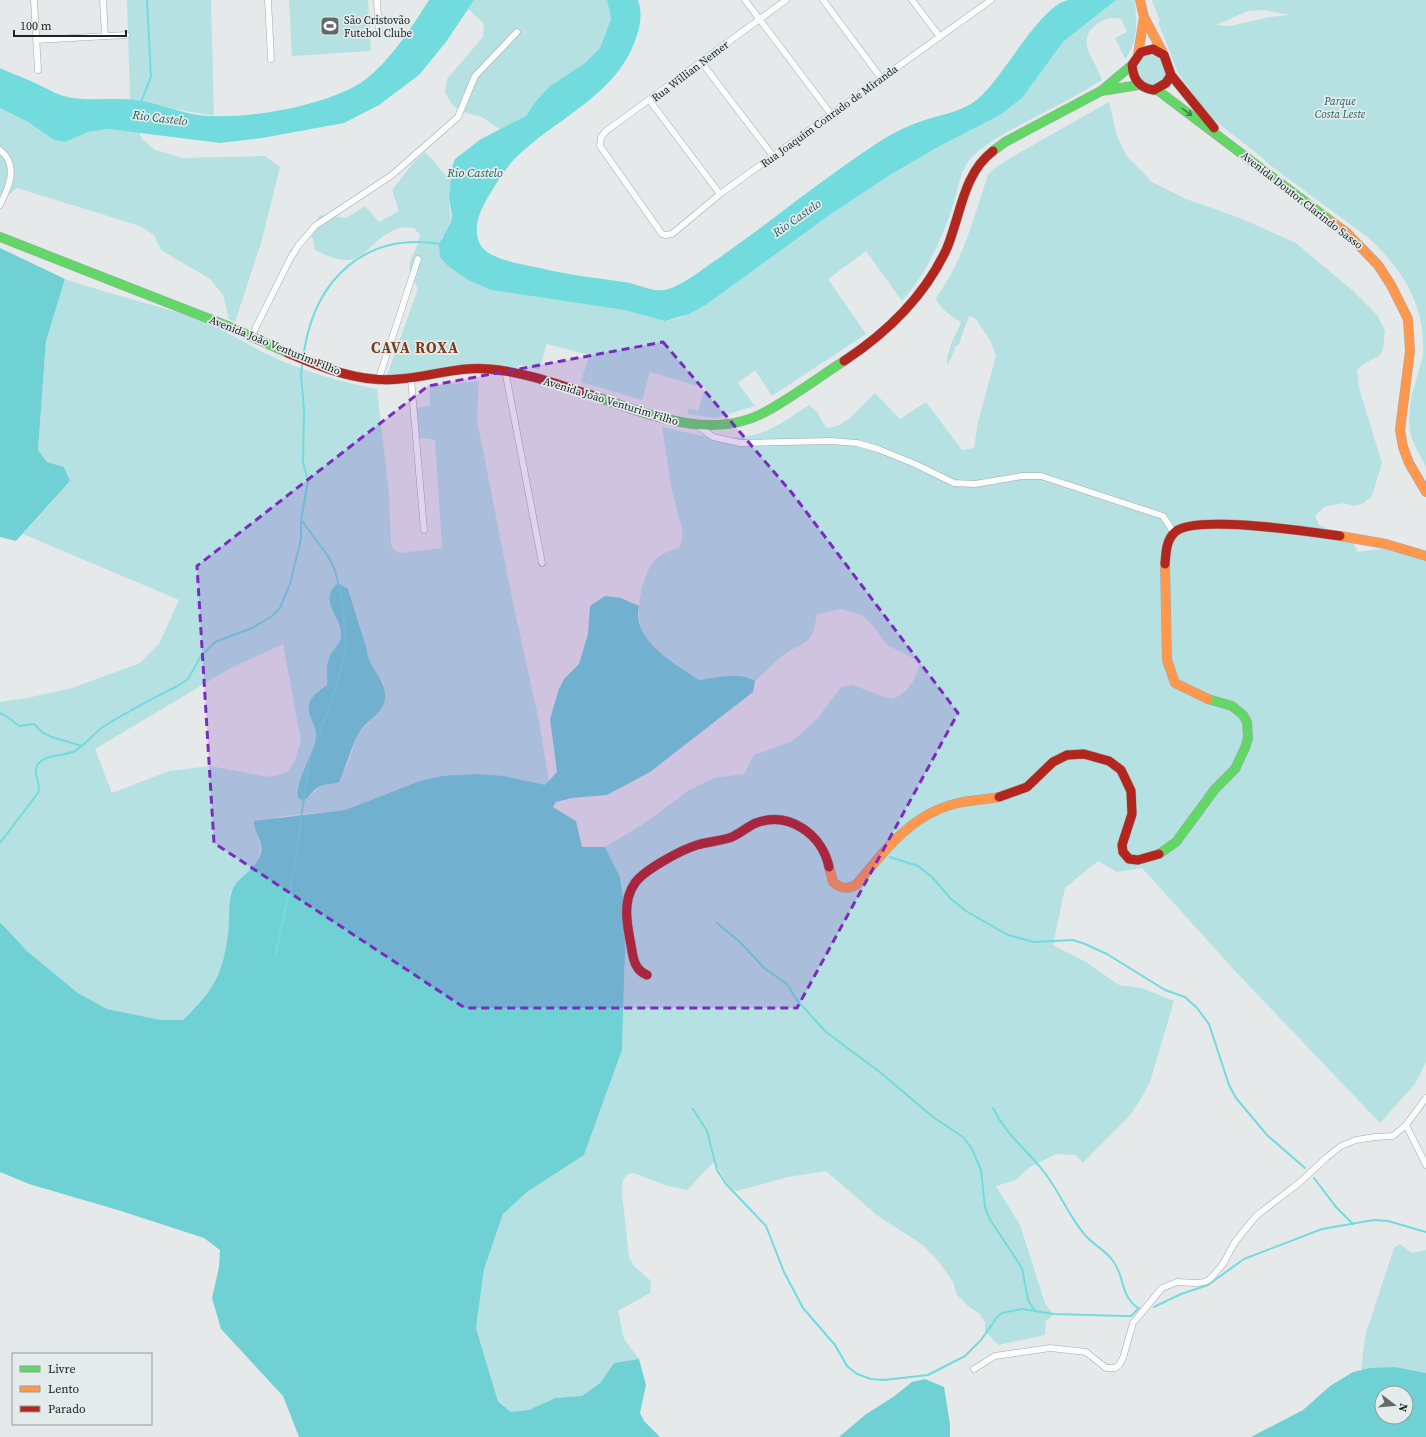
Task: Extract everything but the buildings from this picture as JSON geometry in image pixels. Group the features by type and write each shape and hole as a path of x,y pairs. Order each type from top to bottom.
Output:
{"street":[{"path":"34,0 38,70"},
{"path":"103,0 105,36"},
{"path":"268,0 271,59"},
{"path":"377,0 379,34"},
{"path":"745,0 831,114"},
{"name":"Rua Willian Nemer","path":"668,235 662,234 600,146 600,141 606,131 650,101 786,0"},
{"path":"823,0 881,78"},
{"path":"912,0 940,37"},
{"name":"Rua Joaquim Conrado de Miranda","path":"668,235 720,194 991,0"},
{"name":"Avenida Doutor Clarindo Sasso","path":"1140,2 1144,17 1166,59 1171,75 1221,137"},
{"name":"Avenida Doutor Clarindo Sasso","path":"1132,65 1138,55 1144,17"},
{"path":"252,335 290,259 298,246 315,226 392,176 458,117 476,76 517,32"},
{"path":"36,40 126,35"},
{"path":"1138,55 1149,49 1162,51"},
{"path":"702,63 773,156"},
{"path":"1132,65 1134,80 1139,85"},
{"name":"Avenida João Venturim Filho","path":"0,237 51,259 252,335 334,370 378,381 411,379 469,369 505,370 634,409 697,425 730,424 755,417 767,411 848,358 890,327 906,311 931,278 947,247 972,174 984,158 1005,142 1101,91 1132,65"},
{"path":"1156,89 1166,84 1171,75"},
{"name":"Avenida Doutor Clarindo Sasso","path":"1139,85 1144,88 1156,89 1221,137 1346,232 1378,265 1391,284 1408,319 1410,343 1408,373 1401,412 1401,443 1409,465 1426,492"},
{"name":"Avenida João Venturim Filho","path":"1101,91 1139,85"},
{"path":"650,101 720,194"},
{"path":"0,150 7,159 11,173 8,189 0,205"},
{"path":"378,381 418,258"},
{"path":"505,370 542,563"},
{"path":"411,379 424,530"},
{"path":"697,425 713,437 740,443 824,441 857,443 903,459 954,483 975,484 1022,476 1041,476 1163,516 1174,534"},
{"path":"647,975 641,973 636,966 627,926 628,904 635,884 641,876 680,852 696,845 731,838 746,826 759,822 783,821 804,829 813,835 825,851 833,882 837,886 850,888 857,884 899,834 916,821 951,804 966,801 981,801 1018,792 1032,784 1052,762 1060,757 1086,754 1116,765 1132,791 1133,807 1131,821 1122,850 1129,859 1146,859 1158,856 1176,842 1215,789 1235,769 1248,738 1247,722 1243,714 1232,706 1213,701 1175,683 1171,674 1167,660 1164,571 1166,550 1174,534 1181,528 1192,526 1263,527 1362,539 1409,550 1426,556"},
{"path":"974,1369 995,1356 1050,1348 1086,1352 1106,1368 1115,1368 1120,1365 1123,1358 1133,1323 1162,1288 1177,1282 1196,1283 1210,1279 1223,1264 1235,1242 1256,1216 1300,1183 1341,1146 1356,1140 1393,1136 1406,1125 1426,1098"},
{"path":"1406,1125 1426,1165"}],"highlighted area":[{"path":"663,342 792,493 958,713 797,1008 465,1008 214,843 197,566 428,386"}],"green space":[{"path":"127,0 211,0 214,115 130,100"},
{"name":"São Cristovão Futebol Clube","path":"289,0 368,0 371,51 292,56"},
{"path":"474,0 607,0 611,19 600,48 585,63 550,86 536,101 526,116 501,130 482,117 466,113 453,106 445,92 447,79 483,37 484,24 468,9"},
{"path":"1116,0 1134,0 1135,3 1136,33 1132,46 1125,59 1115,38 1127,32 1121,19 1110,18 1100,22 1092,29 1086,42 1088,50 1102,80 995,139 973,157 963,170 947,223 937,247 918,281 902,301 866,251 828,279 866,334 772,396 755,370 738,383 755,406 715,418 687,414 689,408 698,411 705,388 650,372 642,400 581,382 589,355 547,344 539,370 520,365 511,372 491,369 386,378 418,289 410,271 410,261 420,235 414,228 399,228 386,234 362,255 354,259 345,260 332,257 315,250 313,239 309,232 320,215 346,218 365,206 379,222 399,211 392,190 414,162 425,152 451,181 449,198 451,214 450,222 441,238 448,266 468,280 491,290 624,310 665,321 679,318 707,304 831,214 890,175 938,147 1000,115 1022,98 1063,42"},
{"name":"Parque Costa Leste","path":"1152,0 1426,0 1426,467 1412,439 1409,420 1411,401 1423,355 1421,321 1410,291 1402,277 1393,263 1370,239 1266,162 1209,116 1178,73 1158,22 1160,21","holes":["1264,10 1289,15 1270,17 1230,26 1216,25 1248,11"]},
{"path":"1148,55 1156,57 1164,65 1166,77 1156,86 1147,85 1140,78 1138,73 1137,64 1139,60"},
{"path":"1109,102 1117,136 1126,155 1152,182 1186,199 1240,218 1296,243 1353,291 1378,316 1385,331 1383,349 1379,356 1365,363 1357,370 1359,388 1382,463 1372,496 1362,504 1354,506 1342,503 1324,507 1315,516 1319,525 1352,541 1358,552 1399,546 1426,555 1426,1062 1415,1084 1380,1123 1236,972 1142,868 1117,872 1098,861 1065,888 1053,945 1086,962 1119,985 1142,988 1174,1001 1150,1082 1131,1114 1083,1163 1076,1155 1056,1154 1030,1167 1016,1180 996,1186 1020,1225 1045,1303 1053,1315 1046,1321 1045,1335 998,1345 985,1331 985,1322 980,1314 968,1306 957,1295 953,1282 939,1262 923,1245 878,1216 826,1171 788,1177 737,1191 731,1189 714,1162 687,1190 668,1186 633,1173 628,1174 623,1180 622,1192 629,1257 635,1267 651,1281 650,1293 618,1311 624,1339 639,1359 614,1363 600,1383 582,1396 555,1398 529,1410 511,1412 498,1400 476,1328 484,1269 503,1214 527,1192 584,1155 622,1050 625,950 624,903 620,877 605,847 642,825 689,790 714,778 744,774 754,755 790,742 797,737 817,719 841,687 852,685 891,699 897,697 911,685 917,673 919,661 887,645 871,623 861,615 841,609 817,614 815,625 809,639 781,657 755,681 742,676 699,680 658,651 646,639 642,631 639,610 640,597 651,565 657,558 667,552 679,548 683,537 672,491 662,427 707,436 730,438 742,437 768,430 782,423 809,405 817,412 826,428 834,427 847,420 875,393 900,419 926,402 962,450 974,448 978,422 996,356 991,342 976,319 969,316 959,344 956,346 948,365 947,361 949,350 961,322 943,309 936,298 954,269 961,254 988,175 996,167 1017,154"},
{"path":"0,108 28,122 54,140 65,142 88,132 109,129 139,132 142,139 155,150 183,158 265,156 280,167 261,243 235,322 229,319 223,295 210,279 161,250 154,235 140,226 17,188 0,201"},
{"path":"65,279 188,316 214,326 264,353 285,362 337,380 377,389 389,494 391,545 395,551 401,553 442,548 435,440 415,437 412,408 430,406 430,386 479,381 477,420 513,603 539,721 549,781 545,786 504,776 420,781 345,810 283,816 254,825 259,841 260,853 251,870 234,886 231,892 229,904 229,927 220,971 202,1001 184,1020 161,1020 107,1009 78,993 27,951 0,922 0,702 27,698 72,688 140,663 159,644 179,600 23,534 70,481 64,467 47,462 38,450 46,341","holes":["334,587 348,589 367,650 368,660 384,684 369,723 364,727 356,739 344,772 334,784 320,787 310,797 298,786 304,774 316,736 315,726 310,714 312,697 327,685 327,669 330,655 339,643 341,637 340,625 332,609 331,603 331,596","283,644 301,741 295,760 289,770 282,774 269,777 210,766 169,771 112,793 95,749 229,669"]},
{"path":"1400,1244 1412,1253 1426,1250 1426,1373 1395,1367 1361,1370 1365,1336 1394,1248"}],"shaded area":[{"path":"0,248 65,279 46,341 38,450 47,462 64,467 70,481 16,541 0,537"},
{"path":"338,583 348,589 370,662 382,682 385,699 379,712 360,731 339,782 320,786 303,801 298,798 299,783 315,744 316,736 315,728 309,713 310,702 315,694 327,685 327,668 330,655 339,643 341,637 339,623 330,603 332,590"},
{"path":"605,596 621,598 639,606 638,619 648,641 668,659 699,680 742,676 755,681 753,692 650,772 607,795 572,798 556,802 553,807 576,821 582,847 605,847 620,877 624,903 625,950 622,1050 584,1155 527,1192 503,1214 484,1269 476,1328 498,1401 511,1412 529,1410 555,1398 582,1396 600,1383 614,1363 639,1359 646,1385 640,1413 644,1421 660,1437 299,1437 283,1396 221,1329 212,1298 219,1267 220,1250 204,1238 121,1211 29,1184 0,1172 0,922 27,951 78,993 107,1009 161,1020 183,1020 209,991 215,981 223,960 229,927 230,899 233,888 235,884 255,865 262,849 255,829 254,821 345,810 420,781 442,776 477,774 504,776 545,785 557,772 550,719 559,689 564,679 579,664 588,634 590,606"},
{"path":"1395,1367 1426,1373 1426,1437 1251,1437 1303,1410 1330,1386 1353,1372 1370,1368"},
{"path":"925,1379 944,1387 950,1424 950,1437 839,1437 865,1415 893,1397 912,1382"}],"water":[{"name":"Rio Castelo","path":"429,0 474,0 446,42 419,75 379,105 344,123 262,138 220,143 109,129 88,132 65,142 54,140 28,122 0,108 0,68 67,97 81,99 125,99 142,101 192,114 232,116 256,114 303,105 326,99 346,91 362,82 372,74 399,44"},
{"name":"Rio Castelo","path":"607,0 638,0 640,5 641,15 639,26 635,41 626,59 615,75 601,89 538,138 513,161 482,208 477,224 477,236 483,248 489,253 515,263 561,273 624,282 650,289 665,290 684,282 698,273 850,161 882,140 908,126 952,112 974,102 990,87 1034,28 1057,5 1068,0 1116,0 1063,42 1022,98 1000,115 938,147 890,175 831,214 707,304 689,314 665,321 624,310 491,290 468,280 448,266 440,257 439,244 451,222 452,215 449,198 452,167 455,159 481,139 526,116 536,101 550,86 585,63 600,48 611,19"}],"waterway":[{"path":"141,102 151,77 147,0"},
{"path":"304,351 310,325 320,302 333,282 348,266 367,253 389,245 414,242 441,244"},
{"path":"0,843 38,793 39,785 36,767 41,761 46,758 75,751 106,725 179,685 188,679 201,656 215,642 252,628 272,616 280,608 290,584 301,539 301,520 308,481 303,462 304,410 301,375 302,365"},
{"path":"275,957 295,864 309,761 333,696 345,655 346,641 342,600 335,570 328,556 302,521"},
{"path":"0,713 19,726 34,724 43,733 82,746"},
{"path":"890,857 918,866 932,877 951,899 966,911 1008,935 1034,942 1073,940 1085,944 1107,954 1165,990 1185,997 1197,1008 1209,1024 1229,1085 1236,1098 1267,1135 1305,1168"},
{"path":"717,923 740,942 764,968 787,984 796,999 826,1032 881,1073 933,1117 963,1137 972,1149 981,1170 985,1207 989,1218 1022,1268 1028,1300 1035,1311"},
{"path":"993,1108 1005,1127 1050,1180 1080,1229 1113,1261 1117,1267 1128,1298 1138,1308"},
{"path":"693,1109 707,1131 717,1170 726,1184 766,1226 784,1272 803,1308 835,1345 847,1366 857,1374 871,1379 884,1380 928,1375 965,1356 981,1340 998,1316 1002,1313 1022,1309 1054,1314 1131,1316 1139,1308"},
{"path":"1314,1178 1336,1207 1353,1224"},
{"path":"1154,1307 1181,1294 1208,1285 1244,1259 1322,1229 1374,1220 1388,1221 1426,1232"}],"traffic: fast":[{"path":"993,151 1005,142 1101,91 1132,65"},
{"path":"1101,91 1139,85"},
{"path":"1156,89 1332,222"},
{"path":"0,237 230,327 288,353"},
{"path":"597,397 660,418 704,425 725,424 746,420 767,411 797,393 844,361"},
{"path":"1159,854 1176,842 1215,789 1235,769 1245,748 1248,738 1247,722 1243,715 1232,706 1208,699"}],"traffic: slow":[{"path":"1140,0 1144,17 1162,51"},
{"path":"1138,55 1144,17"},
{"path":"1332,222 1346,232 1378,265 1391,285 1408,319 1410,351 1400,430 1403,447 1409,463 1426,492"},
{"path":"1340,536 1386,544 1426,556"},
{"path":"1165,564 1167,660 1175,683 1208,699"},
{"path":"829,867 833,882 845,888 854,886 888,847 924,816 954,804 999,797"}],"traffic: jam":[{"path":"1153,49 1164,55 1171,75 1166,83 1154,90 1144,87 1135,79 1132,65 1141,52 1153,49"},
{"path":"1171,75 1214,128"},
{"path":"844,361 876,338 904,312 928,282 947,248 969,183 983,160 993,151"},
{"path":"288,353 328,369 370,379 384,380 410,378 455,370 478,368 530,376 597,397"},
{"path":"1165,564 1167,547 1172,535 1175,532 1187,527 1205,524 1228,524 1280,528 1340,536"},
{"path":"999,797 1027,787 1053,762 1067,755 1084,754 1109,761 1121,770 1131,791 1132,814 1122,845 1123,852 1129,859 1138,860 1159,854"},
{"path":"647,975 639,970 635,963 627,921 628,897 635,883 646,872 663,861 697,845 733,837 756,823 768,820 780,820 792,823 812,835 825,855 829,867"}],"place":[{"name":"São Cristovão Futebol Clube","path":"330,26"}],"district":[{"name":"CAVA ROXA","path":"415,348"}]}
